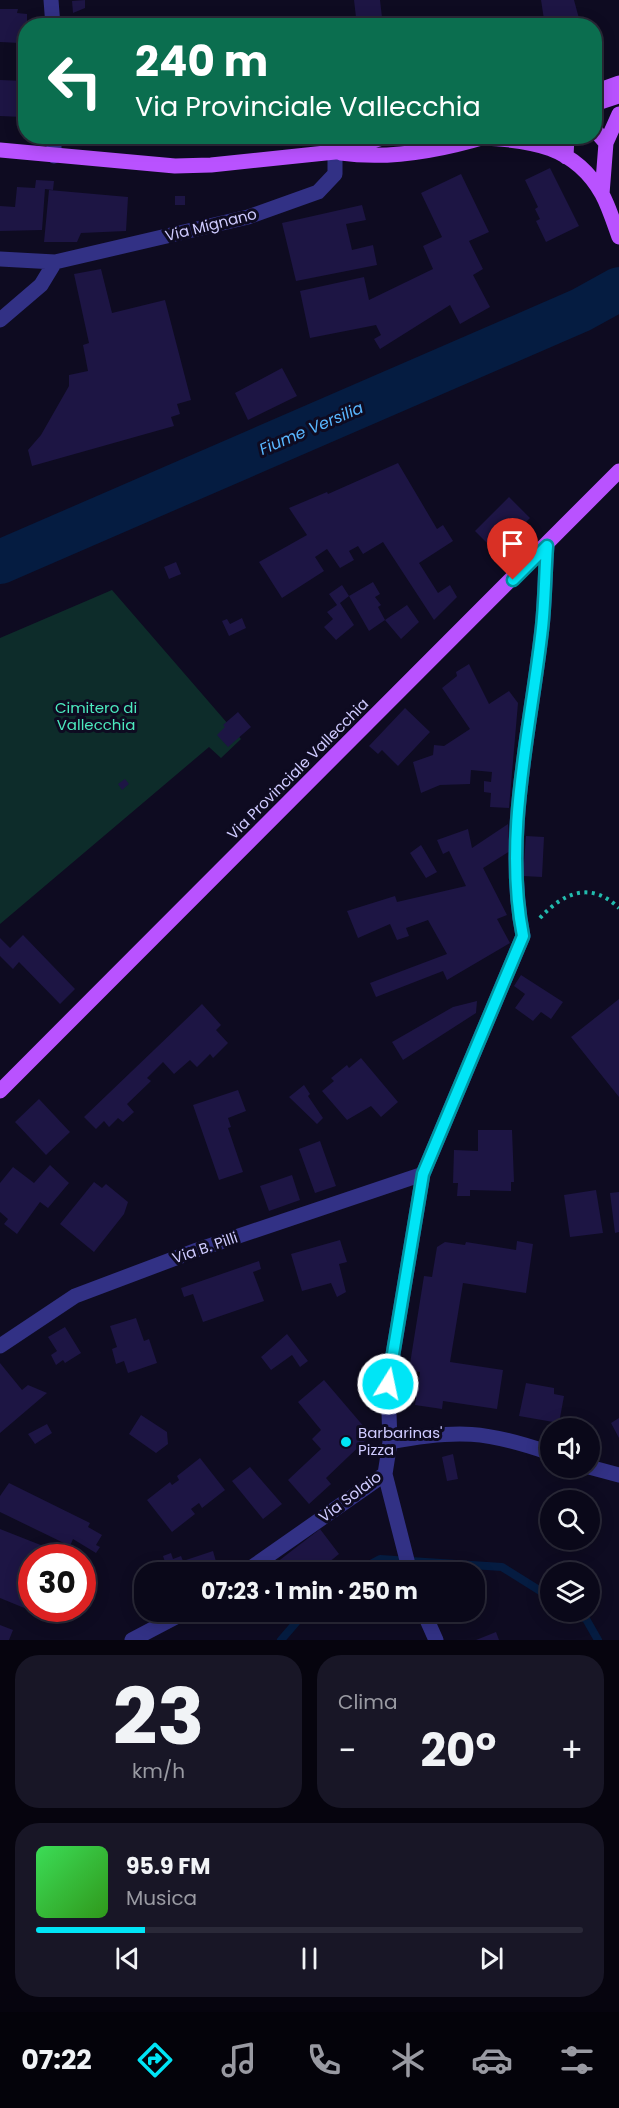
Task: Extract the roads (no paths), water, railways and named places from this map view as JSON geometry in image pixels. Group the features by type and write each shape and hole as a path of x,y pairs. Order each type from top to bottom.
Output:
{"main road":[{"path":"602,79 619,73"},
{"path":"602,89 619,83"},
{"path":"602,102 619,96"},
{"path":"602,194 606,143 619,114"},
{"path":"602,138 606,143"},
{"path":"0,150 175,166 211,165 335,152 362,144"},
{"path":"335,152 366,157 433,149 455,144"},
{"path":"540,144 579,166 602,194 619,237"},
{"path":"566,157 567,144"},
{"name":"Via Provinciale Vallecchia","path":"0,1091 547,546 619,471"}],"street":[{"path":"51,0 52,18"},
{"path":"54,144 54,156"},
{"name":"Via Mignano","path":"0,259 55,262 249,217 307,198 318,192 335,174 335,152"},
{"path":"0,320 41,285 55,262"},
{"name":"Via Solaio","path":"259,1562 385,1474 390,1442 388,1384 423,1174 523,936 516,901 519,820 530,709 542,628 547,546"},
{"name":"Via B. Pilli","path":"0,1346 75,1296 196,1250 423,1174"},
{"path":"390,1442 432,1434 476,1433 517,1442 540,1450"},
{"path":"600,1470 619,1475"},
{"path":"385,1474 407,1562"},
{"path":"132,1640 166,1622"},
{"path":"428,1622 436,1640"}],"waterway":[{"name":"Fiume Versilia","path":"0,562 581,310 619,289"},
{"path":"374,1562 380,1559 426,1562"},
{"path":"485,1566 502,1567 540,1591"},
{"path":"281,1640 297,1622"},
{"path":"588,1622 598,1640"}],"place":[{"name":"Barbarinas' Pizza","path":"346,1442"}],"park label":[{"name":"Cimitero di Vallecchia","path":"96,716"}]}
